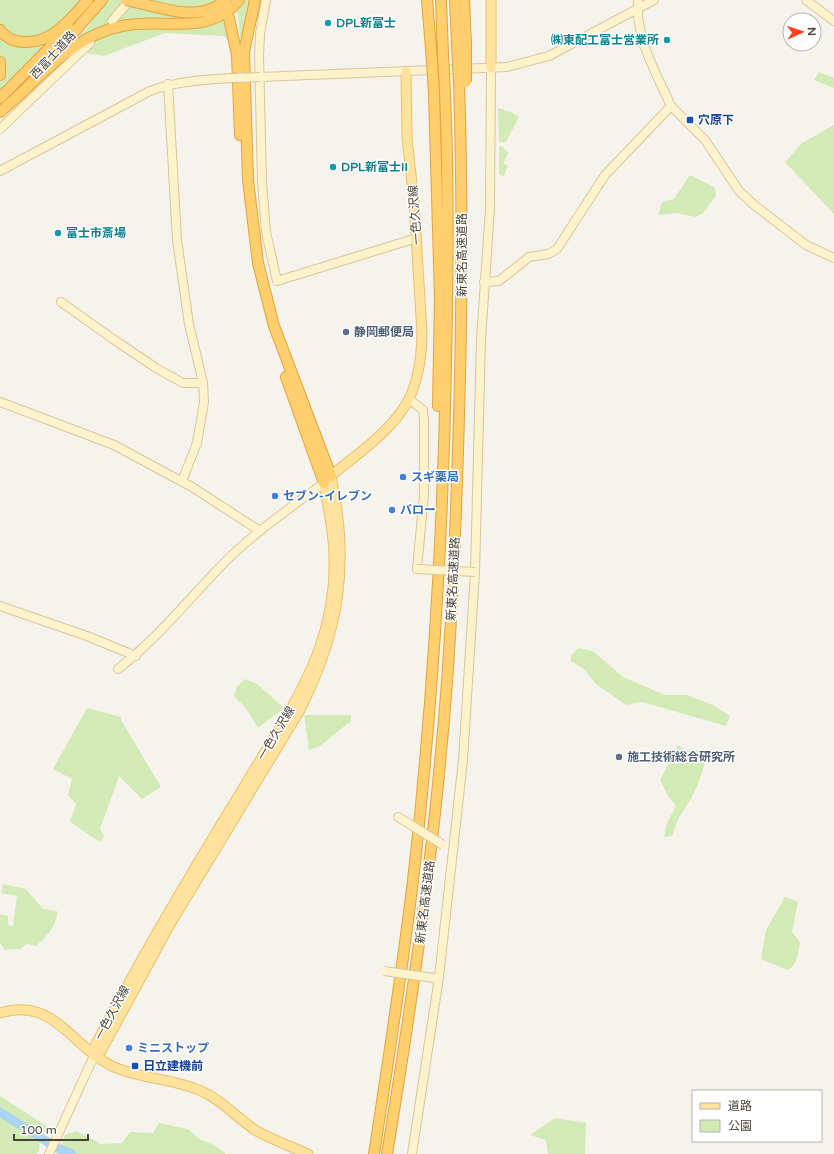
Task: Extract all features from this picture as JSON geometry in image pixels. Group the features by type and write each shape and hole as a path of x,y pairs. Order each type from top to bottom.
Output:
{"highway":[{"path":"0,30 8,38 15,41 35,43 48,38 60,30 88,0"},
{"name":"西富士道路","path":"0,98 48,51 93,0"},
{"name":"西富士道路","path":"0,108 53,56 102,0"},
{"path":"126,0 186,9 203,7 218,0"},
{"path":"144,2 174,12 192,13 209,10 226,0"},
{"path":"0,112 64,54 89,37 110,29 136,24 181,25 200,23 217,18 239,0"},
{"path":"255,0 244,52 248,180 258,262 277,333 328,479"},
{"path":"427,0 434,94 440,297 434,650"},
{"name":"新東名高速道路","path":"374,1154 393,1035 413,879 434,650 442,516 446,392 447,292 445,93 441,0"},
{"name":"新東名高速道路","path":"387,1154 421,936 441,753 452,605 456,515 462,232 462,45 455,0"},
{"path":"462,45 464,0"},
{"path":"229,18 236,55 246,226 253,264 269,330 328,479"},
{"path":"0,62 0,75"}],"main road":[{"path":"491,0 491,68"},
{"name":"一色久沢線","path":"94,1056 95,1046 127,985 162,923 298,697 317,658 327,624 334,584 334,557 328,479 383,434 397,419 410,400 416,386 422,353 417,238 407,138 406,71"},
{"path":"0,1013 19,1008 42,1014 53,1020 94,1056 114,1067 142,1077 184,1085 199,1090 227,1106 256,1130 308,1154"}],"street":[{"path":"112,21 130,0"},
{"path":"266,0 260,34 263,196 266,232 277,281 417,238"},
{"path":"638,0 637,9 641,40 671,106 704,140 739,191 753,204 806,244 834,258"},
{"path":"0,171 136,98 168,84 190,80 507,67 549,56 654,0"},
{"path":"806,0 834,21"},
{"path":"0,129 90,43"},
{"path":"412,1154 454,852 463,760 475,572 477,459 484,282 490,188 491,68"},
{"path":"168,84 177,240 189,324 203,383 204,402 197,442 182,481"},
{"path":"484,282 499,281 529,257 548,254 557,249 605,175 671,106"},
{"path":"61,302 156,368 183,383 203,383"},
{"path":"410,400 424,410 424,495 417,569 475,572"},
{"path":"0,402 114,445 182,481 260,531"},
{"path":"118,669 136,656 223,564 260,531 328,479"},
{"path":"0,606 87,636 136,656"},
{"path":"398,817 454,852"},
{"path":"382,972 437,978"},
{"path":"49,1154 94,1056"}],"green space":[{"path":"0,0 85,0 39,55 0,93"},
{"path":"108,0 262,0 253,34 240,37 238,13 229,15 229,42 224,36 165,33 104,56 86,53 72,41 85,30"},
{"path":"819,72 834,78 834,88 814,80"},
{"path":"498,108 511,112 519,117 506,142 499,142"},
{"path":"834,125 834,214 785,162 802,143"},
{"path":"499,146 503,147 508,153 503,163 508,166 503,177 499,174"},
{"path":"690,175 715,188 716,196 703,213 696,217 677,213 658,215 662,202 674,199"},
{"path":"579,648 594,652 623,677 665,695 686,695 713,705 730,716 726,726 642,702 626,705 596,684 583,668 571,661 571,655"},
{"path":"245,679 257,684 284,708 258,728 245,707 234,696 237,686"},
{"path":"87,708 121,717 121,720 161,787 142,799 119,776 100,829 104,836 100,842 70,822 76,804 68,795 72,779 53,769"},
{"path":"304,715 351,715 351,722 320,746 309,750"},
{"path":"678,745 686,751 699,750 707,757 698,784 691,799 679,817 672,836 664,837 667,823 676,806 668,796 660,780"},
{"path":"3,884 26,889 43,909 57,911 57,916 53,926 36,946 27,944 20,949 5,950 0,943 0,914 8,916 8,925 13,926 17,896 1,893"},
{"path":"785,897 798,902 792,932 800,942 796,961 788,970 761,959 766,930"},
{"path":"0,1096 48,1127 40,1140 39,1152 36,1154 0,1154"},
{"path":"555,1118 586,1123 585,1154 548,1154 546,1140 530,1135"},
{"path":"159,1123 188,1129 201,1140 211,1143 226,1154 77,1154 67,1153 61,1146 65,1135 76,1131 101,1144 122,1143 130,1132 153,1133"}],"waterway":[{"path":"0,1112 57,1148 72,1154"}],"place":[{"name":"DPL新富士","path":"328,23"},
{"name":"㈱東配工富士営業所","path":"667,40"},
{"name":"穴原下","path":"690,120"},
{"name":"DPL新富士II","path":"333,167"},
{"name":"富士市斎場","path":"58,233"},
{"name":"静岡郵便局","path":"346,332"},
{"name":"スギ薬局","path":"403,477"},
{"name":"セブン-イレブン","path":"275,496"},
{"name":"バロー","path":"392,510"},
{"name":"施工技術総合研究所","path":"619,757"},
{"name":"ミニストップ","path":"129,1048"},
{"name":"日立建機前","path":"135,1066"}]}
